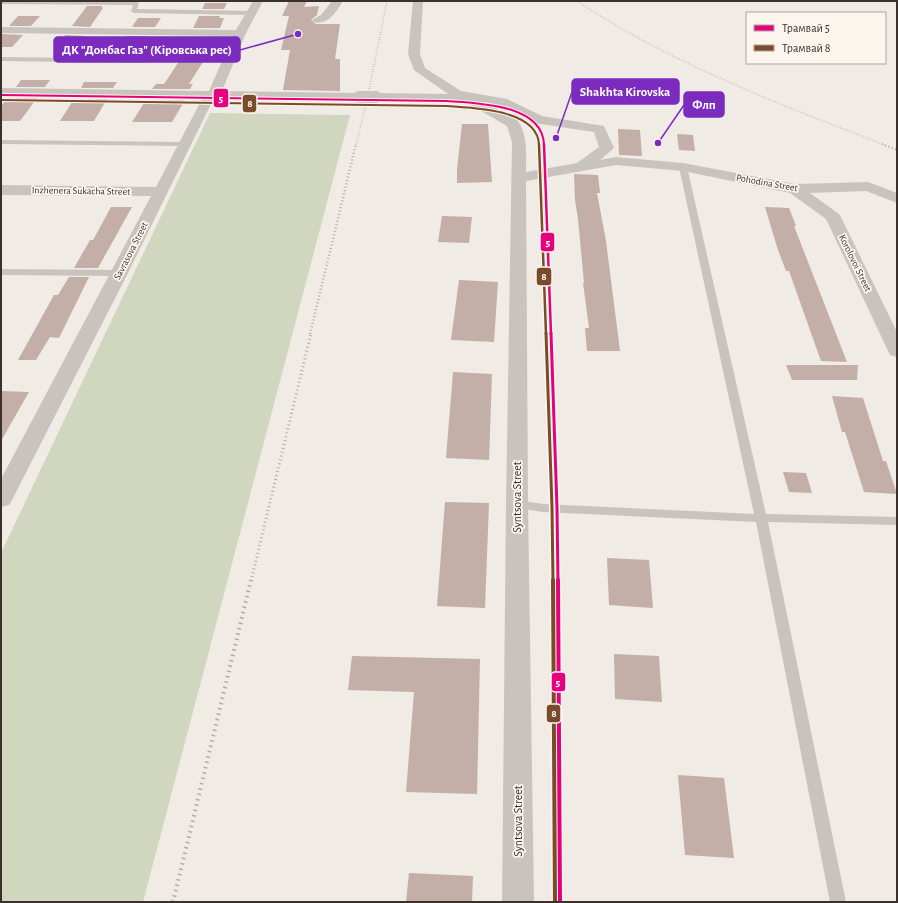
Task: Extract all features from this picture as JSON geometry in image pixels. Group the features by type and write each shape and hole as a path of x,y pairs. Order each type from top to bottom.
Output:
{"street":[{"name":"Savrasova Street","path":"1,500 120,273 206,102 212,98 240,33 258,1"},
{"path":"318,20 325,17 338,1"},
{"path":"418,1 414,54 420,70 457,94 502,102 539,120 599,129 607,148 581,167"},
{"path":"1,30 240,33"},
{"name":"Syntsova Street","path":"1,92 456,98 473,101 486,107 513,124 519,142 520,178 517,504 518,902"},
{"name":"Pohodina Street","path":"520,178 616,161 637,162 683,168 795,189 868,186 897,198"},
{"name":"Korolovoi Street","path":"795,189 833,217 897,351"},
{"name":"Inzhenera Sukacha Street","path":"1,190 160,192"}],"lane":[{"path":"1,2 138,2 134,11 251,13"},
{"path":"1,60 146,61 154,51 233,51"},
{"path":"1,142 184,144"},
{"path":"683,168 761,518 838,902"},
{"path":"1,272 120,273"},
{"path":"517,504 543,508 761,518 897,521"}],"green space":[{"path":"210,113 350,115 143,902 1,902 1,553"}],"building":[{"path":"289,1 307,1 304,7 319,6 317,15 311,20 316,24 340,24 335,59 340,59 340,91 283,90 290,50 281,50 289,16 282,16"},
{"path":"205,3 227,3 224,9 202,9"},
{"path":"87,6 101,6 103,8 90,27 72,26"},
{"path":"18,16 40,16 31,26 9,26"},
{"path":"199,16 220,16 219,18 224,18 220,28 193,28"},
{"path":"138,18 161,18 155,27 132,27"},
{"path":"1,34 23,35 12,47 1,47"},
{"path":"65,35 84,36 75,47 56,47"},
{"path":"126,36 150,36 143,47 119,47"},
{"path":"189,37 216,37 212,48 184,48"},
{"path":"184,54 208,54 189,84 193,84 190,89 152,89 156,84 164,84"},
{"path":"21,80 50,80 45,87 16,87"},
{"path":"84,82 117,82 113,88 81,88"},
{"path":"8,98 37,98 20,121 1,121 1,106"},
{"path":"74,99 107,99 94,121 60,121"},
{"path":"146,100 185,100 172,122 132,122"},
{"path":"462,124 488,124 492,182 457,183"},
{"path":"618,129 640,130 642,156 619,155"},
{"path":"677,134 693,135 695,151 679,150"},
{"path":"574,174 598,175 600,193 597,193 606,241 620,351 587,351 585,328 589,328 583,283"},
{"path":"111,207 132,207 98,268 74,268 90,240 93,240"},
{"path":"765,207 789,208 796,226 794,226 847,362 821,361 789,271 786,271 778,250"},
{"path":"442,216 472,217 469,243 438,242"},
{"path":"69,277 89,277 59,338 50,337 36,360 18,360 54,295 58,295"},
{"path":"459,280 498,282 494,342 451,340"},
{"path":"786,365 858,365 857,380 792,380"},
{"path":"453,372 492,374 489,460 446,458"},
{"path":"1,391 29,392 1,441"},
{"path":"832,396 863,398 883,461 886,461 897,494 864,492 845,432 842,432"},
{"path":"783,472 806,473 812,493 789,492"},
{"path":"445,502 489,503 485,608 437,606"},
{"path":"607,558 649,560 653,608 609,605"},
{"path":"614,654 659,656 662,702 615,699"},
{"path":"352,656 480,659 477,794 406,792 414,692 348,690"},
{"path":"678,775 724,778 734,858 685,855"},
{"path":"409,873 473,876 472,902 406,902"}],"railway":[{"path":"356,145 367,100 387,1"},
{"path":"577,1 650,44 688,63 766,98 885,145"},
{"path":"310,334 356,144"},
{"path":"882,144 897,150"},
{"path":"251,581 311,333"},
{"path":"173,902 251,580"}],"tram line":[{"name":"5","path":"1,95 447,101 483,104 508,109 530,119 540,128 544,138 557,508 560,902"},
{"name":"8","path":"1,100 447,106 485,109 511,115 523,121 532,129 539,139 552,508 555,902"}],"place":[{"name":"ДК \"Донбас Газ\" (Кіровська рес)","path":"298,34"},
{"name":"Shakhta Kirovska","path":"556,138"},
{"name":"Флп","path":"658,143"}]}
